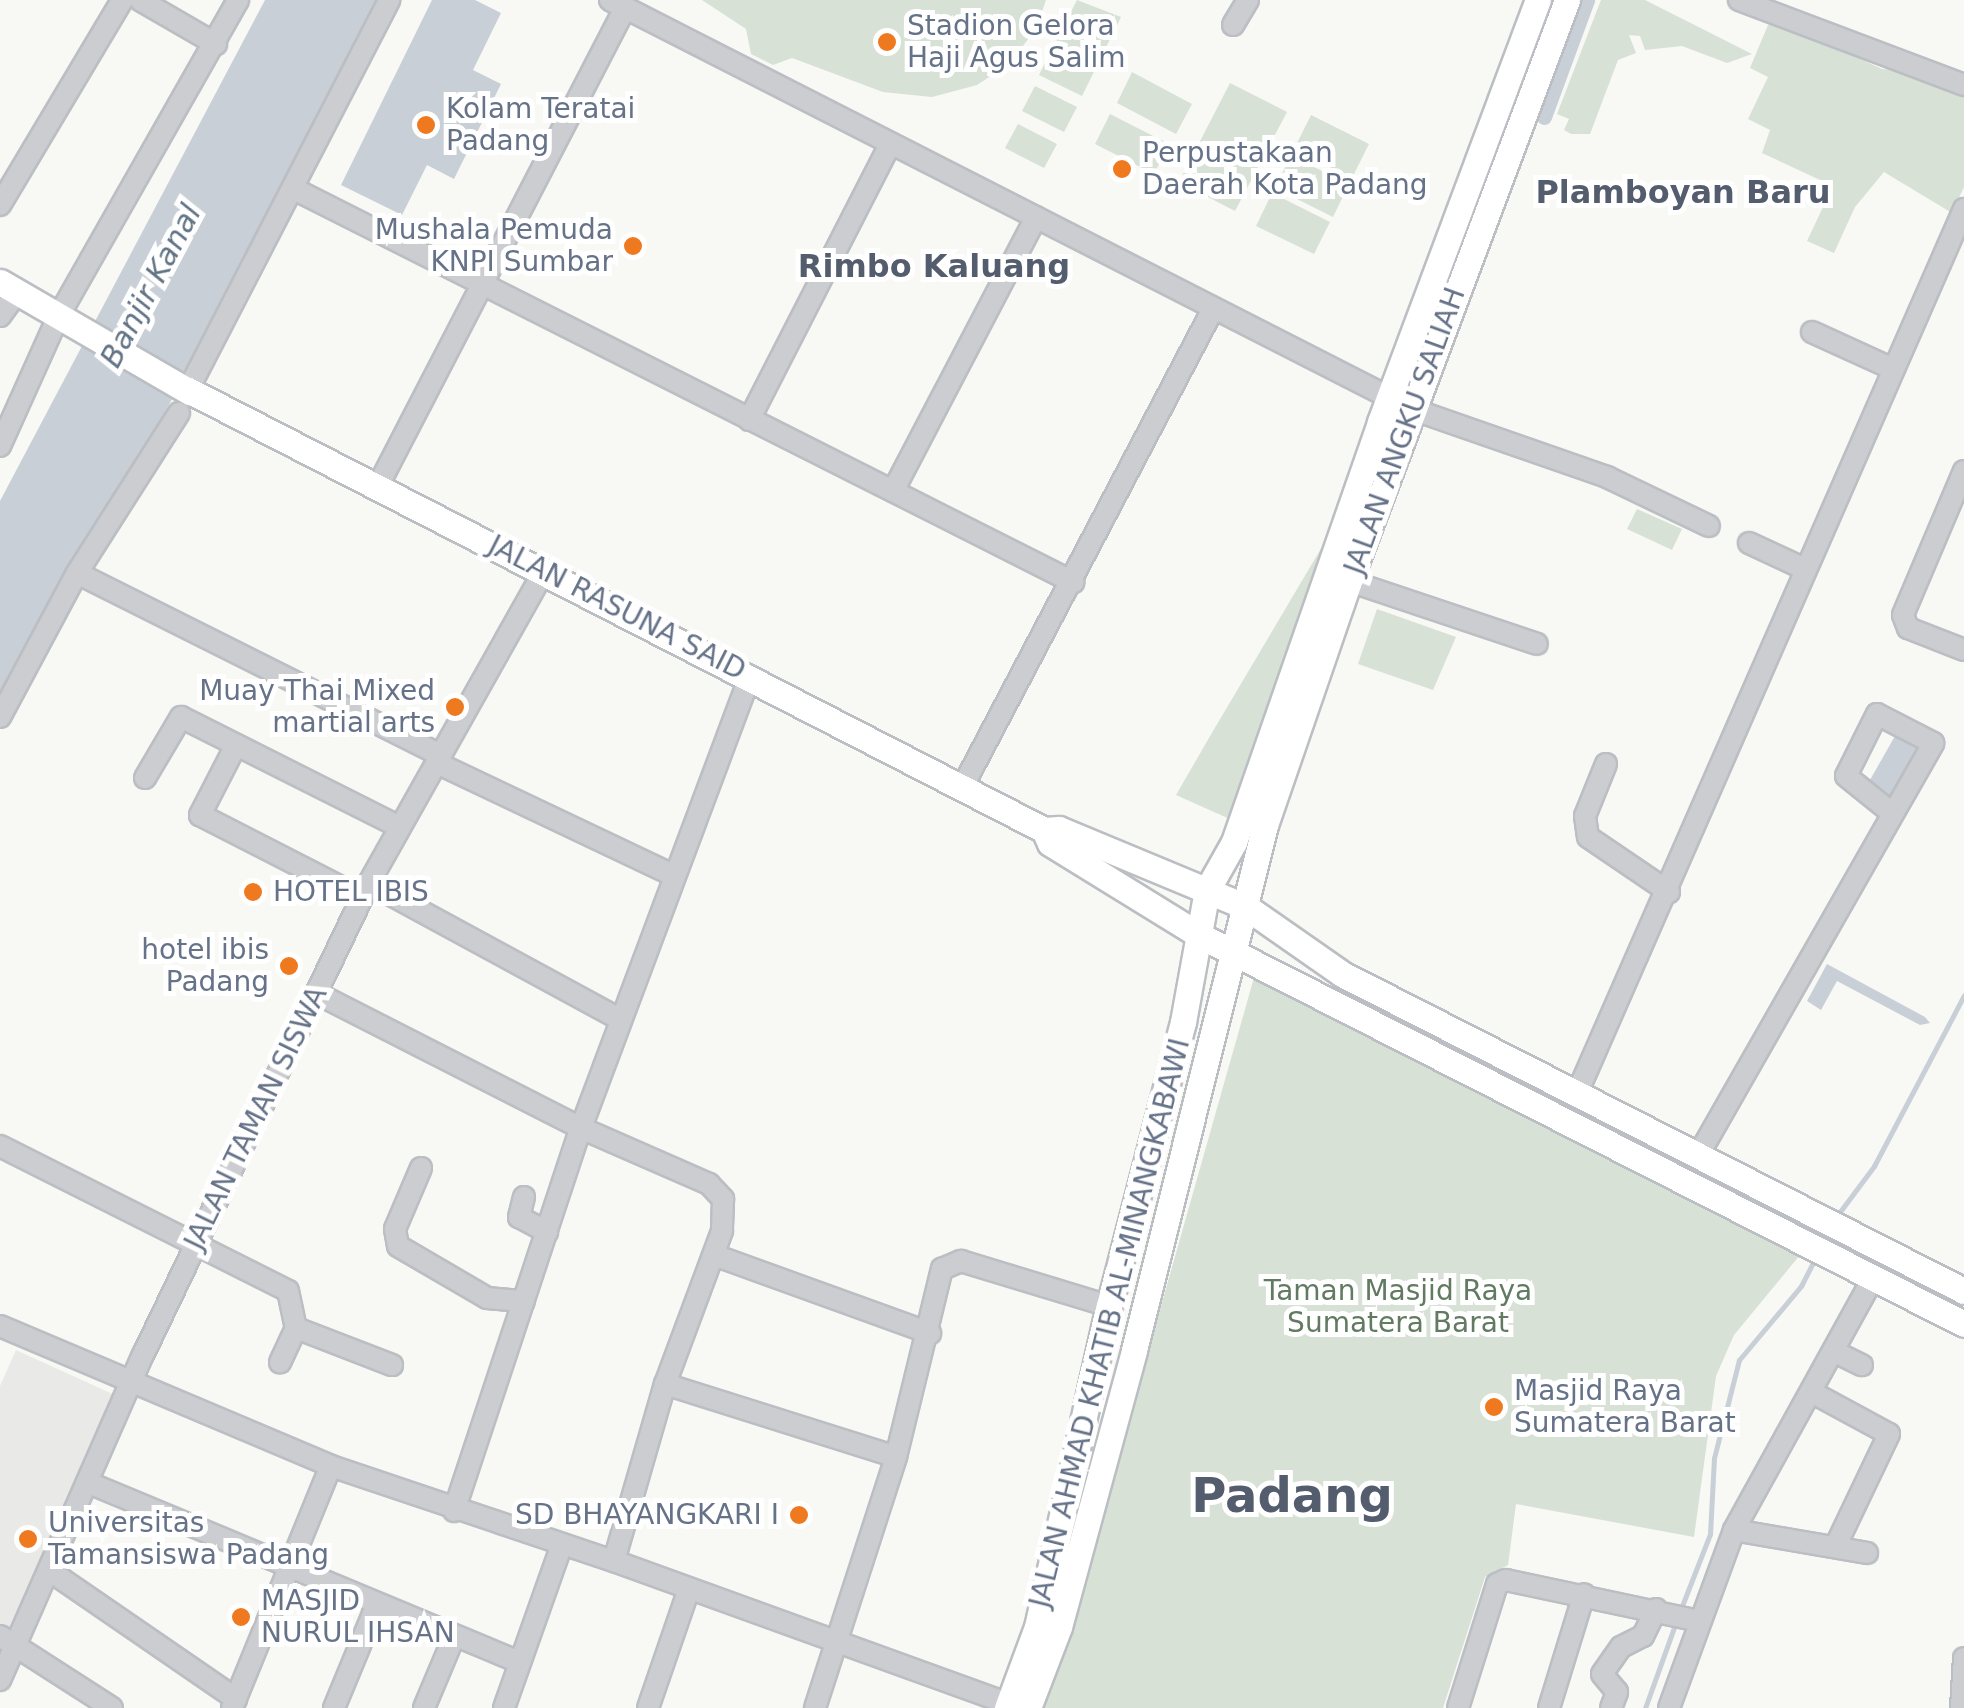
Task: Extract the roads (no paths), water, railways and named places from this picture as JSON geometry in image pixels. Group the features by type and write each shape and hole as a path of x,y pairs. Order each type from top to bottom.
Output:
{"main road":[{"name":"JALAN ANGKU SALIAH","path":"1246,906 1253,866 1349,581 1401,403 1538,0"},
{"name":"JALAN ANGKU SALIAH","path":"1207,890 1227,857 1401,403 1567,0"},
{"name":"JALAN RASUNA SAID","path":"4,300 62,319 186,398 378,484 1044,830"},
{"path":"1964,1291 1342,974 1246,906 1058,830 1044,830 1050,843 1199,935 1811,1242 1964,1324"},
{"name":"JALAN AHMAD KHATIB AL-MINANGKABAWI","path":"1015,1707 1037,1627 1109,1306 1183,1022 1207,890"},
{"name":"JALAN AHMAD KHATIB AL-MINANGKABAWI","path":"1015,1707 1088,1524 1246,906"},
{"path":"1062,1517 1088,1524"}],"street":[{"path":"0,205 122,0"},
{"path":"140,0 216,44"},
{"path":"0,446 62,319 238,0"},
{"path":"0,717 77,574 186,398 390,0"},
{"path":"1234,25 1248,0"},
{"path":"1746,1 1964,85"},
{"path":"378,484 617,5 1401,403 1606,477 1710,526"},
{"path":"749,420 889,146"},
{"path":"294,189 1073,582"},
{"path":"1578,1091 1669,892 1891,368 1964,209"},
{"path":"894,491 1036,217"},
{"path":"962,786 1073,582 1212,309"},
{"path":"1812,332 1891,368"},
{"path":"1964,471 1903,615 1908,628 1964,650"},
{"path":"1749,543 1805,569"},
{"name":"JALAN TAMAN SISWA","path":"0,1680 8,1640 50,1571 196,1242 365,890 544,571"},
{"path":"77,574 674,875"},
{"path":"1349,581 1537,644"},
{"path":"454,1511 581,1128 750,677"},
{"path":"1698,1154 1933,743 1877,714 1846,776 1892,813"},
{"path":"144,778 180,717 400,827"},
{"path":"236,745 200,814 365,890 620,1019"},
{"path":"1606,764 1585,816 1588,837 1669,892"},
{"path":"316,993 581,1128 709,1184 726,1211 714,1255 666,1384 614,1561"},
{"path":"0,1146 288,1291 296,1328 280,1362"},
{"path":"421,1168 395,1229 398,1246 487,1298 524,1301"},
{"path":"524,1198 519,1217 547,1232"},
{"path":"714,1255 930,1333"},
{"path":"815,1708 896,1456 930,1333 938,1281 951,1261 1109,1306"},
{"path":"1611,1708 1617,1692 1602,1674 1622,1647 1678,1615 1734,1530 1814,1394 1874,1276"},
{"path":"0,1326 331,1466 454,1511 614,1561 1015,1707"},
{"path":"296,1328 392,1365"},
{"path":"1836,1352 1862,1365"},
{"path":"666,1384 896,1456"},
{"path":"1814,1394 1889,1434 1836,1547"},
{"path":"50,1571 234,1703 331,1466"},
{"path":"89,1483 453,1639 518,1661"},
{"path":"1734,1530 1867,1554"},
{"path":"504,1708 562,1544"},
{"path":"1458,1708 1497,1584 1506,1580 1678,1615"},
{"path":"648,1708 689,1589"},
{"path":"1549,1708 1584,1594"},
{"path":"334,1708 378,1604"},
{"path":"1669,1708 1678,1615"},
{"path":"424,1708 453,1639"},
{"path":"8,1640 112,1708"},
{"path":"1961,1708 1964,1658"}],"water":[{"name":"Banjir Kanal","path":"265,0 376,0 154,434 0,692 0,501"},
{"name":"Kolam Teratai Padang","path":"432,0 475,0 501,13 473,70 501,84 454,179 427,165 402,215 341,185"},
{"path":"1895,736 1925,754 1897,804 1866,787"},
{"path":"1827,964 1930,1023 1920,1025 1837,981 1821,1010 1807,1001"}],"waterway":[{"path":"1544,117 1587,0"},
{"path":"1836,1217 1874,1166 1964,995"},
{"path":"1680,1611 1710,1534 1714,1458 1739,1360 1801,1286 1815,1258"},
{"path":"1645,1708 1676,1622"}],"place":[{"name":"Stadion Gelora Haji Agus Salim","path":"887,42"},
{"name":"Kolam Teratai Padang","path":"426,125"},
{"name":"Perpustakaan Daerah Kota Padang","path":"1122,169"},
{"name":"Mushala Pemuda KNPI Sumbar","path":"633,246"},
{"name":"Muay Thai Mixed martial arts","path":"455,707"},
{"name":"HOTEL IBIS","path":"253,892"},
{"name":"hotel ibis Padang","path":"289,966"},
{"name":"Masjid Raya Sumatera Barat","path":"1494,1407"},
{"name":"SD BHAYANGKARI I","path":"799,1515"},
{"name":"Universitas Tamansiswa Padang","path":"28,1539"},
{"name":"MASJID NURUL IHSAN","path":"241,1617"}],"district":[{"name":"Plamboyan Baru","path":"1683,192"},
{"name":"Rimbo Kaluang","path":"934,266"},
{"name":"Padang","path":"1292,1496"}],"park label":[{"name":"Taman Masjid Raya Sumatera Barat","path":"1398,1307"}]}
